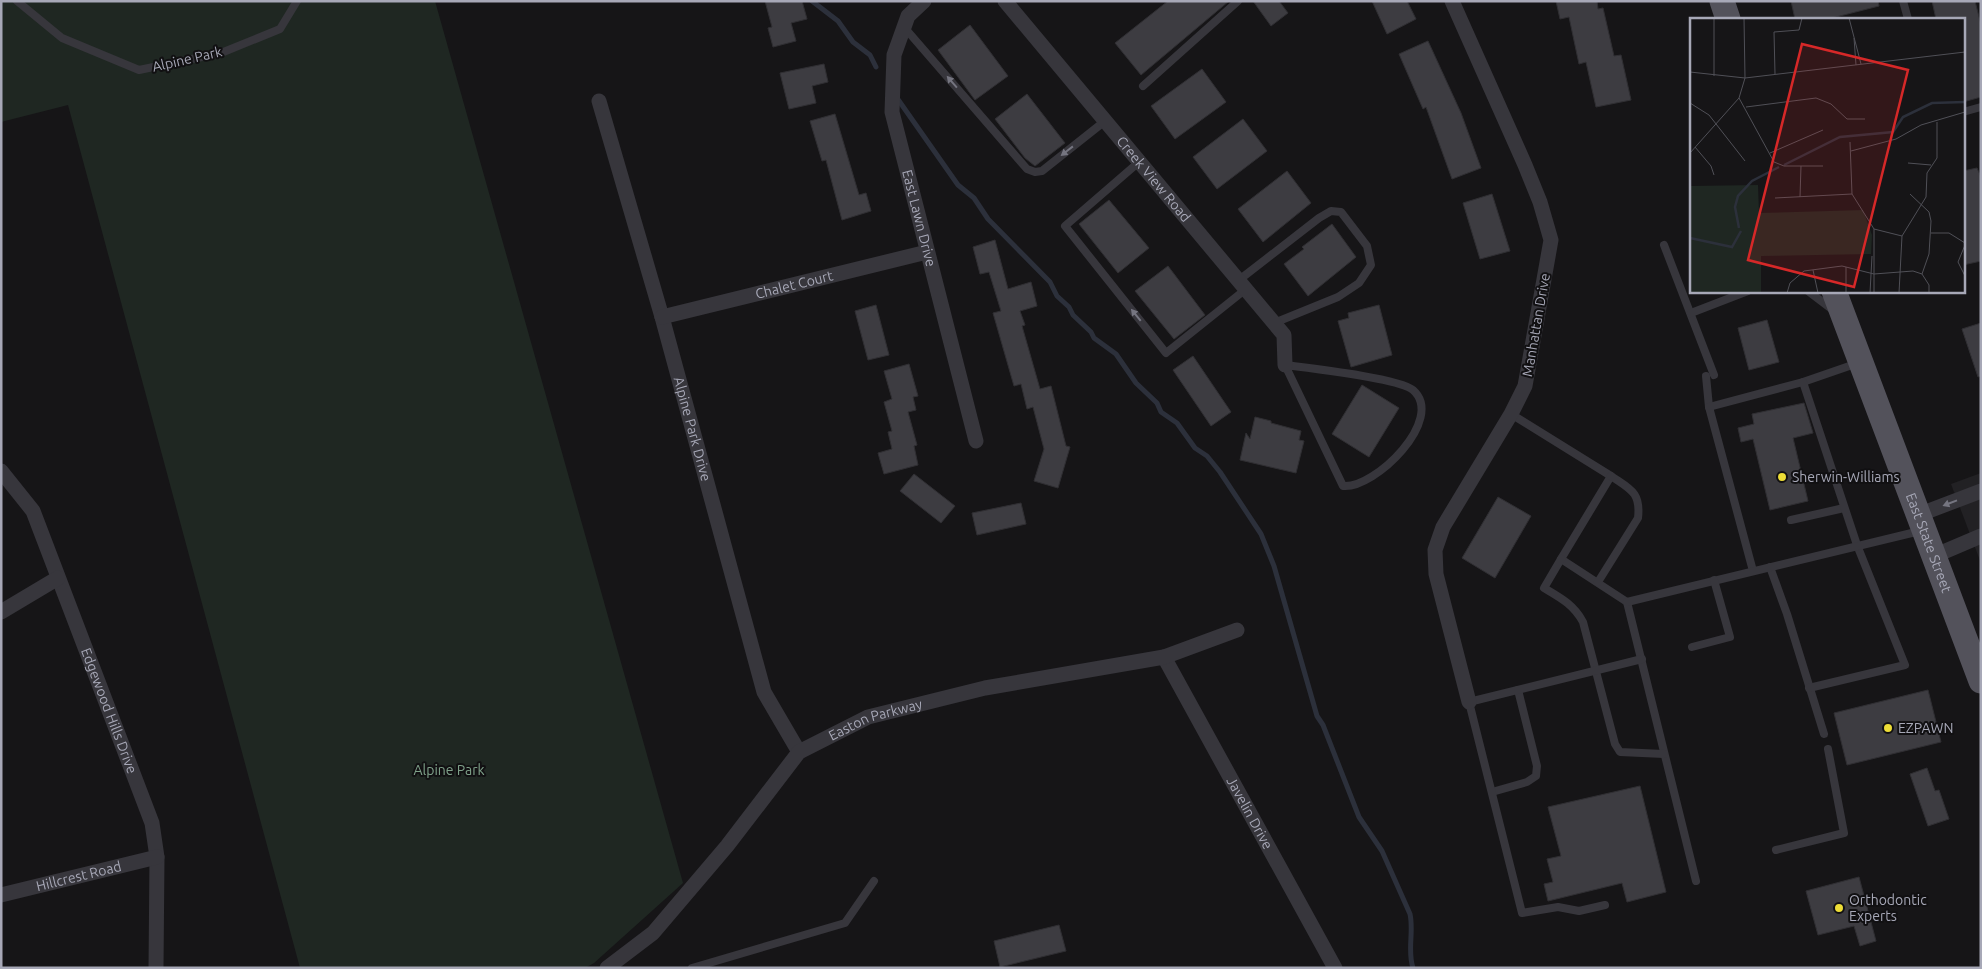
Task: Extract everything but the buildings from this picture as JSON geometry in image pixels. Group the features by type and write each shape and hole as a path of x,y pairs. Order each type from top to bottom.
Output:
{"main road":[{"path":"1722,1 1728,18"},
{"name":"East State Street","path":"1834,292 1981,680"}],"street":[{"name":"East Lawn Drive","path":"924,1 908,16 894,55 892,112 976,441"},
{"name":"Creek View Road","path":"1005,1 1284,335 1285,364"},
{"name":"Manhattan Drive","path":"1452,1 1525,165 1540,202 1551,240 1525,386 1511,414 1443,527 1435,550 1436,574 1470,702"},
{"name":"Alpine Park Drive","path":"599,101 662,317 764,692 799,752"},
{"name":"Chalet Court","path":"662,317 927,252"},
{"name":"Edgewood Hills Drive","path":"1,471 33,511 152,823 157,857 156,968"},
{"path":"1921,523 1981,491"},
{"path":"1934,556 1981,536"},
{"path":"1,612 58,578"},
{"name":"Easton Parkway","path":"607,968 653,933 727,846 799,752 868,717 985,688 1164,657 1237,630"},
{"name":"Javelin Drive","path":"1164,657 1335,968"},
{"name":"Hillcrest Road","path":"1,895 157,857"}],"lane":[{"name":"Alpine Park","path":"17,1 62,38 139,70 221,53 280,29 297,1"},
{"path":"1143,86 1238,1"},
{"path":"1903,1 1908,18"},
{"path":"904,27 1027,169 1035,172 1042,171 1105,121"},
{"path":"1964,112 1981,107"},
{"path":"1140,162 1065,226 1166,353 1319,218 1331,211 1341,212 1367,246 1371,265 1359,283 1338,297 1274,323"},
{"path":"1664,245 1691,313 1710,375 1709,407 1753,571"},
{"path":"1691,313 1745,292"},
{"path":"1809,292 1844,319"},
{"path":"1709,407 1803,382 1861,362"},
{"path":"1285,364 1386,381 1411,389 1417,395 1421,408 1420,418 1408,443 1395,460 1382,470 1362,482 1343,486 1285,364"},
{"path":"1803,382 1857,545 1905,665 1809,688"},
{"path":"1511,414 1633,490 1637,498 1638,518 1598,582"},
{"path":"1611,476 1544,588 1569,603 1577,611 1583,622 1614,744 1620,752 1664,754"},
{"path":"1791,520 1844,508"},
{"path":"1628,602 1857,545 1921,523"},
{"path":"1561,559 1628,602 1696,881"},
{"path":"1770,567 1824,734"},
{"path":"1692,647 1730,637 1714,580"},
{"path":"1605,905 1579,911 1558,907 1522,913 1470,702 1642,659"},
{"path":"1492,792 1527,782 1536,776 1537,766 1518,690"},
{"path":"1776,850 1844,833 1828,749"},
{"path":"692,968 845,923 874,881"}],"shaded area":[{"path":"1981,473 1981,563 1951,484"}],"green space":[{"name":"Alpine Park","path":"1,1 435,1 683,883 594,963 585,968 300,968 68,105 1,122"}],"waterway":[{"path":"812,1 838,21 853,42 870,55 876,67"},
{"path":"897,98 958,185 974,198 988,219 1050,282 1057,296 1069,307 1073,315 1091,332 1094,338 1116,354 1136,383 1157,403 1161,412 1177,423 1195,448 1207,456 1220,472 1261,534 1274,566 1317,716 1323,725 1359,817 1382,851 1410,914 1411,962 1413,968"}],"place":[{"name":"Sherwin-Williams","path":"1782,477"},
{"name":"EZPAWN","path":"1888,728"},
{"name":"Orthodontic Experts","path":"1839,908"}]}
